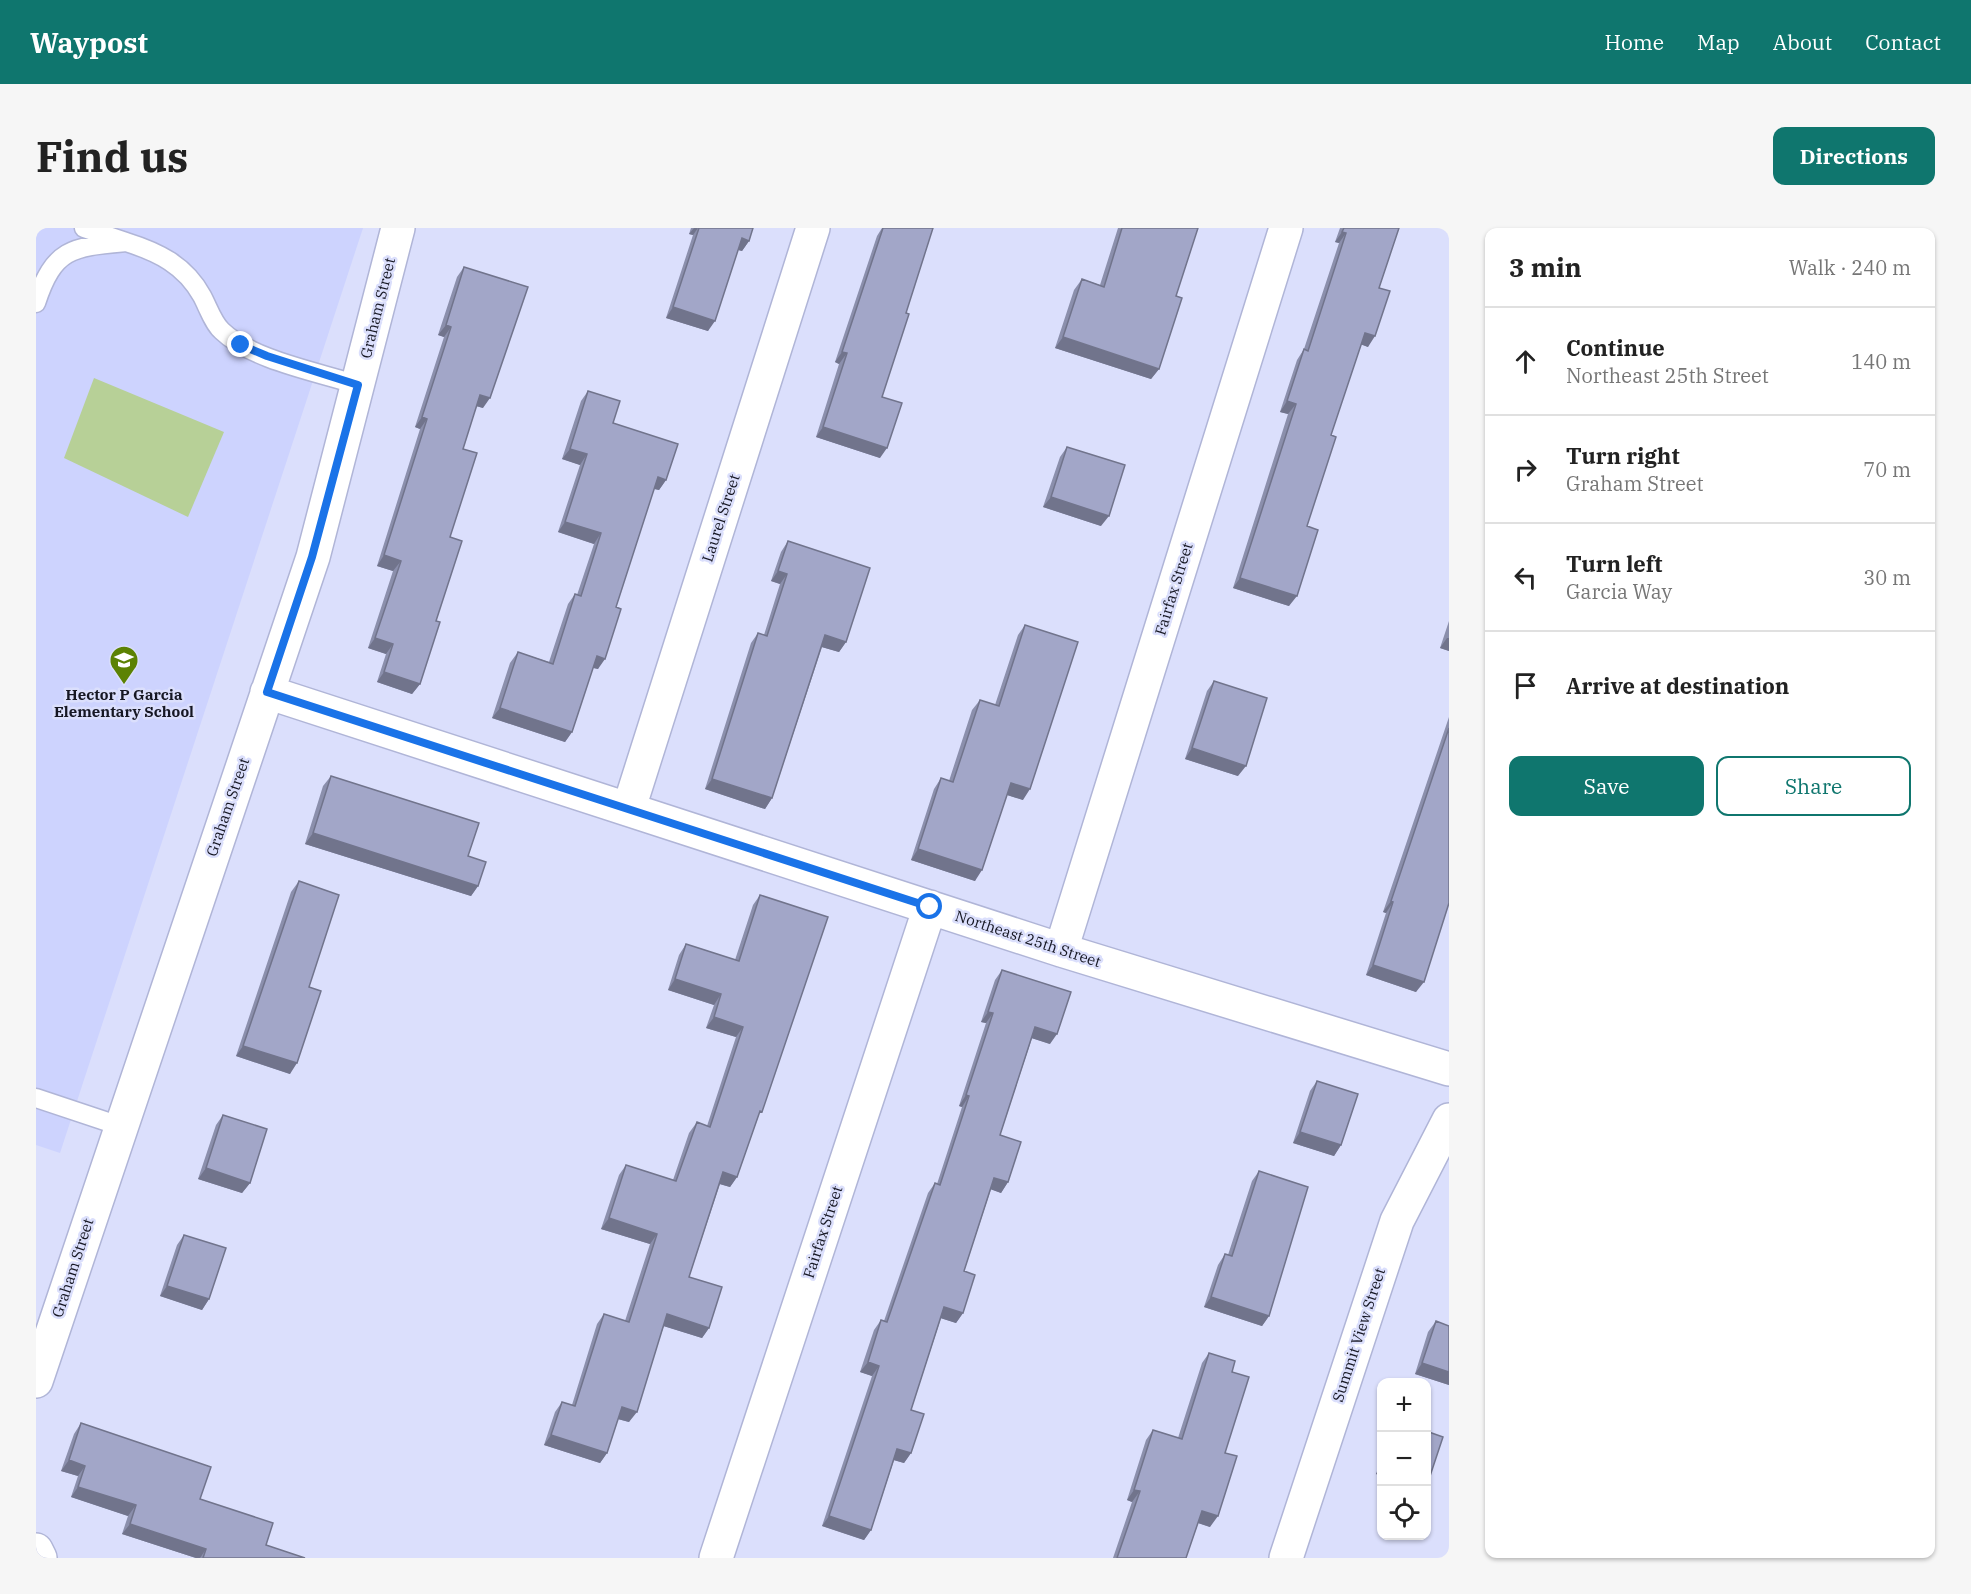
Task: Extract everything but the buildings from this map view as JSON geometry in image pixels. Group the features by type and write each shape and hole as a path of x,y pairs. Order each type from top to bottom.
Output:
{"street":[{"name":"Graham Street","path":"36,1381 312,557 398,228"},
{"name":"Laurel Street","path":"629,808 813,228"},
{"name":"Fairfax Street","path":"1061,950 1286,228"},
{"name":"Northeast 25th Street","path":"267,692 1061,950 1449,1070"},
{"name":"Fairfax Street","path":"716,1558 930,907"},
{"name":"Summit View Street","path":"1286,1558 1397,1221 1449,1120"},
{"path":"36,1550 40,1558"}],"lane":[{"path":"84,228 151,250 168,258 197,287 221,330 241,345 267,356 358,385"},
{"path":"36,303 54,263 74,249 126,242"},
{"path":"36,1098 120,1126"}],"shaded area":[{"name":"Hector P Garcia Elementary School","path":"36,228 363,228 60,1153 36,1145"}],"green space":[{"path":"94,378 224,432 188,517 64,458"}],"place":[{"name":"Hector P Garcia Elementary School","path":"124,686"}],"route":[{"path":"241,345 267,356 358,385 312,557 267,692 930,907"}]}
